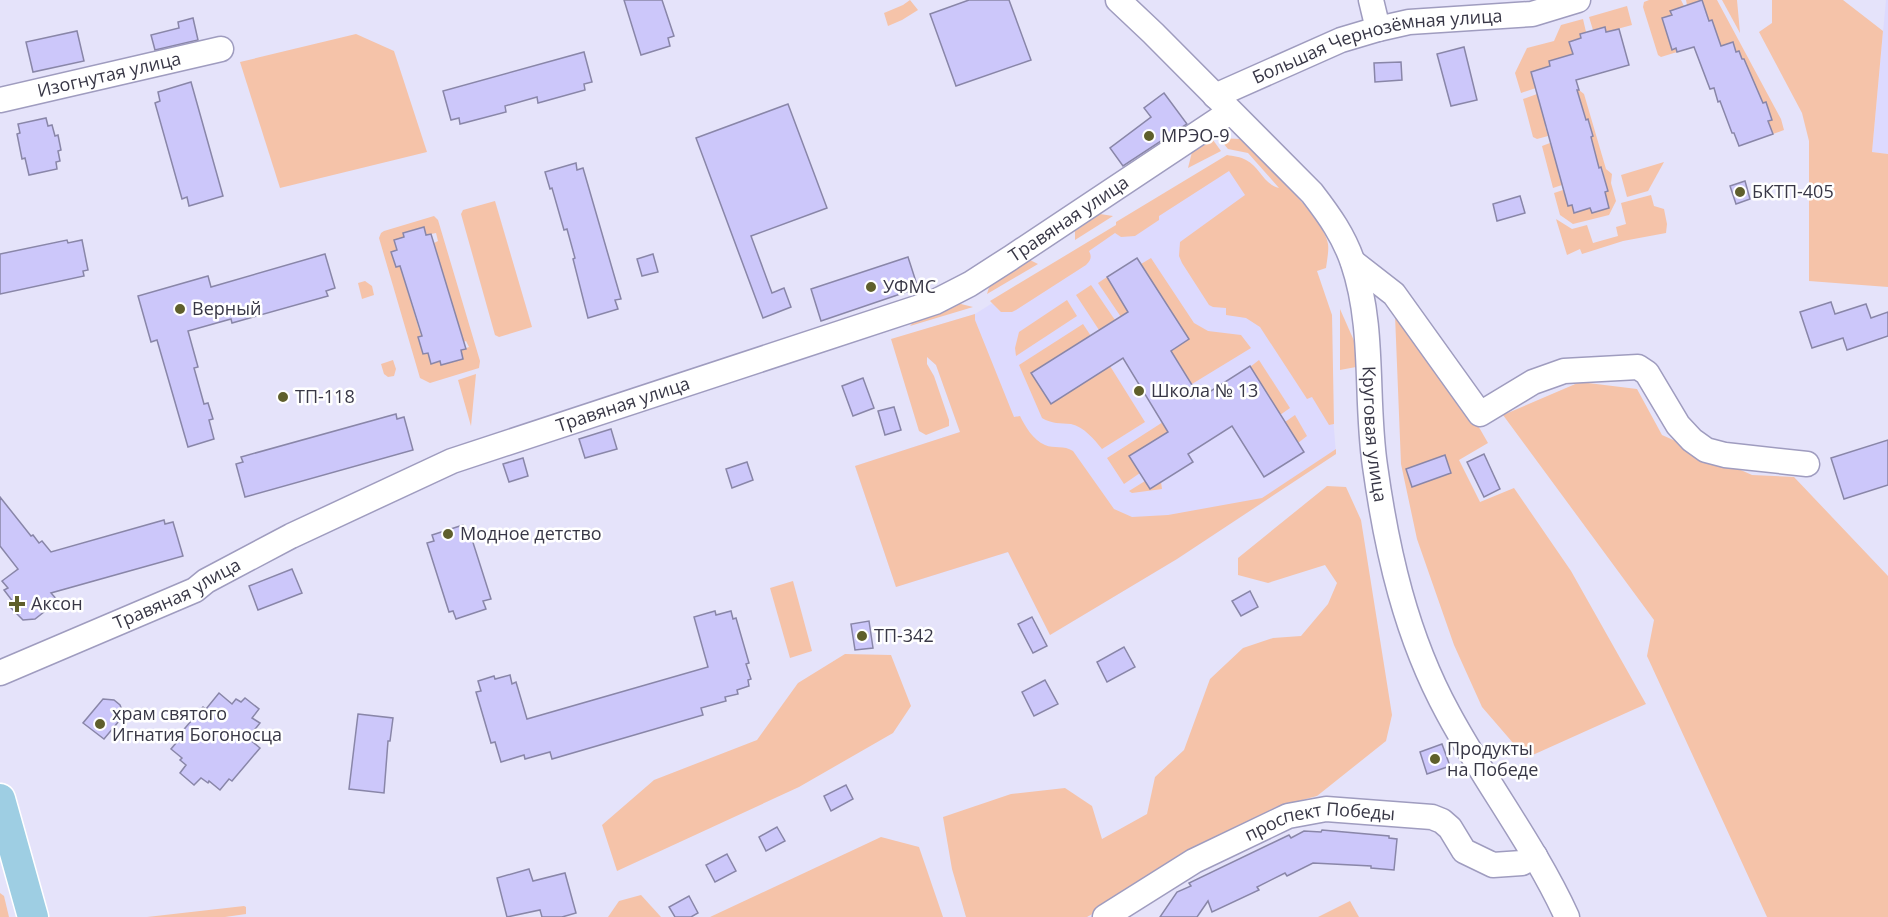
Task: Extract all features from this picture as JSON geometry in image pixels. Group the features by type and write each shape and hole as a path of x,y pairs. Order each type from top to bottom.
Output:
{"main road":[{"path":"0,799 33,917"}],"street":[{"name":"Круговая улица","path":"1118,0 1312,193 1332,219 1353,262 1364,309 1375,466 1390,553 1405,611 1424,665 1448,713 1535,856 1567,917"},
{"path":"1371,0 1378,29"},
{"name":"Большая Чернозёмная улица","path":"1223,104 1341,40 1378,29 1409,22 1578,0"},
{"name":"Изогнутая улица","path":"0,100 220,49"},
{"name":"Травяная улица","path":"0,674 195,590 206,581 291,536 452,461 935,302 987,273 1223,104"},
{"path":"1353,262 1394,294 1480,414 1533,382 1564,371 1638,367 1647,373 1678,425 1692,440 1706,450 1725,455 1807,464"},
{"name":"проспект Победы","path":"1105,917 1194,861 1288,816 1326,808 1432,818 1442,821 1450,828 1464,852 1493,866 1522,863 1535,856"}],"shaded area":[{"path":"910,0 918,10 888,26 884,13"},
{"path":"1681,0 1684,6 1671,11 1672,15 1662,18 1672,49 1676,48 1677,52 1661,57 1658,55 1643,7 1644,2"},
{"path":"1686,0 1702,0 1687,5"},
{"path":"1702,0 1717,0 1781,119 1784,130 1773,134 1768,121 1772,120 1766,102 1763,103 1744,59 1739,51 1736,52 1733,42 1721,46"},
{"path":"1722,0 1737,0 1740,33"},
{"path":"1772,0 1843,0 1883,31 1872,152 1888,154 1888,287 1809,281 1809,141 1802,113 1759,32 1772,23"},
{"path":"1886,0 1888,0 1888,154 1872,152"},
{"path":"1627,6 1632,25 1606,32 1604,27 1593,30 1589,17"},
{"path":"1583,19 1586,32 1581,34 1581,38 1569,42 1573,54 1549,61 1550,66 1531,72 1536,88 1521,93 1515,73 1527,48 1554,41 1561,25"},
{"path":"356,34 394,51 427,152 280,188 240,62"},
{"path":"1577,90 1584,94 1606,169 1612,174 1611,183 1616,201 1609,215 1573,224 1560,215 1554,193 1563,190 1568,206 1572,205 1574,213 1590,208 1592,213 1609,207 1605,192 1608,191 1602,168 1599,168 1589,137 1593,136 1589,120 1586,120 1584,112 1581,112"},
{"path":"1537,94 1548,125 1545,126 1548,136 1537,139 1533,137 1523,99"},
{"path":"1219,138 1240,139 1290,189 1324,233 1328,244 1326,268 1317,271 1332,315 1334,424 1329,425 1312,397 1307,399 1260,327 1246,318 1226,315 1226,308 1209,305 1179,256 1180,242 1245,195 1229,171 1159,216 1159,220 1135,236 1121,237 1115,233 1089,251 1090,258 1086,265 1016,310 1001,312 990,301 1227,155 1239,157 1251,163 1269,183 1279,188 1248,153 1228,149"},
{"path":"1213,140 1221,151 1188,168 1192,152"},
{"path":"1550,143 1552,151 1559,149 1565,170 1558,173 1562,185 1553,188 1542,146"},
{"path":"1664,162 1648,191 1627,197 1621,175"},
{"name":"Школа № 13","path":"1235,164 1332,315 1333,416 1336,454 1177,559 1050,635 1008,552 896,587 855,466 960,432 936,365 926,356 916,332 975,314 1085,245"},
{"path":"1651,195 1654,206 1664,209 1666,233 1623,241 1582,254 1580,249 1567,255 1556,219 1572,229 1587,225 1593,243 1618,236 1616,227 1626,224 1621,203"},
{"path":"495,201 532,327 499,337 495,335 461,214 463,210"},
{"path":"1100,214 1113,216 1075,240 1075,231"},
{"path":"434,216 438,220 480,361 479,368 430,383 420,378 379,238 384,231","holes":["423,227 426,235 436,233 438,241 434,243 463,342 466,341 469,347 461,350 463,359 441,365 440,361 431,364 428,353 423,354 418,338 421,336 400,266 391,252 397,250 394,240 404,237 403,233"]},
{"path":"1151,258 1194,323 1208,331 1241,335 1251,348 1192,384 1171,351 1189,339 1141,264"},
{"path":"1030,260 1038,264 987,294 990,284"},
{"path":"1107,277 1128,312 1121,317 1098,283"},
{"path":"365,281 372,286 374,295 362,299 358,283"},
{"path":"1091,285 1115,320 1099,330 1076,295"},
{"path":"1067,300 1077,316 1016,356 1015,348 1019,332"},
{"path":"957,303 973,307 910,326 915,320"},
{"path":"1340,309 1355,343 1356,367 1340,370"},
{"path":"975,314 975,320 1014,417 1020,416 1030,432 1041,443 1073,451 1114,509 1132,517 1168,515 1262,498 1336,449 1336,454 1177,559 1050,635 1008,552 896,587 855,466 960,432 936,365 927,357 927,364 934,376 949,426 926,435 919,431 891,339"},
{"path":"1395,315 1488,443 1459,460 1480,502 1514,488 1571,571 1646,704 1526,758 1482,707 1454,645 1417,539 1401,464"},
{"path":"1083,324 1091,336 1032,373 1051,403 1110,366 1145,422 1102,449 1080,428 1042,418 1019,365"},
{"path":"393,360 396,369 394,376 388,377 384,374 381,364"},
{"path":"1259,360 1290,408 1280,415 1250,367"},
{"path":"476,374 471,426 458,380"},
{"path":"1580,382 1637,389 1662,435 1752,475 1794,477 1888,576 1888,917 1767,917 1647,656 1654,620 1503,415"},
{"path":"1295,415 1307,436 1298,443 1285,422"},
{"path":"1163,422 1169,432 1130,457 1140,473 1124,484 1107,458"},
{"path":"1145,481 1150,489 1161,482 1162,489 1132,493 1129,491"},
{"path":"1327,486 1346,487 1361,520 1392,715 1386,741 1317,796 1276,807 1167,866 1142,886 1087,917 966,917 952,869 943,817 1011,794 1065,788 1092,806 1102,839 1147,814 1155,777 1184,750 1210,679 1243,648 1273,638 1301,636 1328,604 1337,583 1325,565 1268,583 1238,575 1238,558"},
{"path":"793,581 812,651 790,658 770,588"},
{"path":"845,654 891,655 911,706 893,733 799,787 617,871 602,825 654,780 757,740 798,683"},
{"path":"881,837 919,847 943,917 710,917"},
{"path":"0,893 4,896 9,917 0,917"},
{"path":"641,895 661,917 608,917 619,901"},
{"path":"1350,901 1359,917 1318,917"},
{"path":"244,906 246,914 225,917 147,917"}],"building":[{"path":"624,0 662,0 674,36 668,38 670,46 641,55"},
{"path":"969,0 1009,0 1031,60 956,86 930,14"},
{"path":"1702,0 1721,46 1733,42 1736,52 1739,51 1744,59 1763,103 1766,102 1772,120 1768,121 1773,134 1739,146 1720,101 1718,102 1714,88 1710,89 1694,47 1677,52 1676,48 1672,50 1662,18 1672,15 1670,11"},
{"path":"193,18 198,40 155,50 151,35 179,28 178,22"},
{"path":"1605,27 1606,32 1619,29 1629,65 1576,80 1586,120 1588,119 1593,136 1591,137 1599,168 1601,167 1608,191 1605,192 1609,208 1592,213 1590,208 1574,213 1572,205 1568,206 1531,72 1550,66 1549,61 1573,54 1569,42 1581,38 1580,34"},
{"path":"77,31 84,61 33,72 26,42"},
{"path":"1464,47 1477,100 1451,106 1437,54"},
{"path":"584,52 592,82 584,84 585,90 538,103 537,97 505,106 506,112 460,124 459,118 451,120 443,91"},
{"path":"1401,62 1402,80 1375,82 1374,63"},
{"path":"191,82 223,196 189,206 187,197 182,199 155,103 160,101 158,92"},
{"name":"МРЭО-9","path":"1164,93 1187,124 1123,166 1110,148 1151,117 1144,108"},
{"path":"788,104 827,208 751,236 772,293 784,288 791,307 763,318 696,138"},
{"path":"46,118 48,126 52,125 55,136 58,135 61,150 58,151 60,161 56,162 57,169 29,175 25,158 22,159 17,134 20,133 18,124"},
{"path":"576,163 577,170 583,168 621,299 615,300 618,309 588,318 567,229 564,230 545,172"},
{"name":"БКТП-405","path":"1745,181 1750,199 1736,204 1730,186"},
{"path":"1520,196 1525,213 1497,221 1493,204"},
{"path":"424,227 426,235 431,234 466,349 461,350 463,359 441,365 440,361 431,364 428,353 423,354 418,337 422,336 400,266 396,267 391,252 397,250 394,240 404,237 403,233"},
{"path":"67,240 68,243 82,240 88,270 83,271 84,276 0,294 0,254"},
{"path":"325,254 335,288 326,291 328,296 232,323 231,319 188,331 198,367 194,368 204,404 208,403 213,419 209,420 214,439 188,447 157,340 151,342 138,296 208,276 211,287"},
{"path":"653,254 658,272 642,276 637,259"},
{"path":"908,257 918,288 821,321 811,289"},
{"path":"1137,258 1189,339 1171,351 1200,398 1250,366 1304,452 1264,477 1232,426 1188,454 1193,462 1150,489 1129,456 1168,432 1123,358 1051,404 1031,373 1128,312 1107,277"},
{"path":"1831,302 1835,314 1866,304 1871,318 1888,312 1888,336 1847,350 1843,338 1812,348 1800,312"},
{"path":"863,378 874,408 853,416 842,386"},
{"path":"894,407 901,430 885,435 878,411"},
{"path":"396,414 397,419 404,417 413,450 245,497 236,464 243,462 241,457"},
{"path":"611,429 617,449 585,458 579,439"},
{"path":"1888,440 1888,485 1844,499 1831,458"},
{"path":"1484,454 1500,489 1484,497 1467,462"},
{"path":"1445,455 1451,473 1412,487 1406,469"},
{"path":"523,458 528,476 509,482 503,464"},
{"path":"747,462 753,480 732,488 726,469"},
{"path":"0,497 31,536 33,535 39,543 42,541 51,552 164,520 165,524 173,522 183,556 51,593 58,601 35,619 23,620 9,606 14,603 4,590 8,588 2,581 18,569 0,546"},
{"path":"463,525 465,532 469,530 491,599 483,601 486,609 456,619 453,611 449,612 427,543 434,541 432,535"},
{"path":"292,569 302,593 258,610 249,586"},
{"path":"1250,591 1258,607 1241,616 1232,601"},
{"path":"715,611 716,615 731,611 733,619 736,618 749,663 746,664 751,679 748,680 749,686 737,690 738,694 725,697 726,701 701,708 703,715 552,759 550,752 525,759 524,755 501,762 495,742 491,743 476,692 481,691 478,681 494,676 495,679 510,675 512,684 516,682 527,719 708,667 694,617"},
{"path":"1032,617 1047,646 1033,653 1018,624"},
{"name":"ТП-342","path":"869,621 873,648 855,650 851,624"},
{"path":"1124,647 1135,667 1107,682 1097,662"},
{"path":"1045,680 1058,704 1034,716 1022,692"},
{"path":"219,693 232,704 236,699 241,702 245,698 259,709 252,718 260,723 248,738 260,748 232,781 229,779 220,790 201,778 194,785 180,773 186,765 180,760 182,758 171,749 182,736 180,734 203,707 206,709"},
{"name":"храм святого Игнатия Богоносца","path":"103,699 114,700 120,705 124,715 104,739 83,723"},
{"path":"358,714 393,718 390,741 388,741 384,793 349,789"},
{"name":"Продукты на Победе","path":"1442,744 1450,766 1427,774 1420,752"},
{"path":"846,785 853,799 831,811 824,796"},
{"path":"777,827 785,841 766,851 759,837"},
{"path":"1322,830 1389,836 1389,838 1397,839 1394,870 1371,868 1371,866 1313,863 1287,876 1285,873 1257,887 1259,890 1212,912 1208,901 1197,917 1160,917 1177,892 1191,886 1189,883 1289,835 1291,838 1304,831 1321,832"},
{"path":"727,854 736,871 715,882 706,865"},
{"path":"529,869 533,881 565,873 576,913 562,917 542,917 540,910 507,917 497,878"},
{"path":"689,896 698,913 691,917 675,917 669,907"}],"place":[{"name":"МРЭО-9","path":"1149,136"},
{"name":"БКТП-405","path":"1740,192"},
{"name":"УФМС","path":"871,287"},
{"name":"Верный","path":"180,309"},
{"name":"Школа № 13","path":"1139,391"},
{"name":"ТП-118","path":"283,397"},
{"name":"Модное детство","path":"448,534"},
{"name":"Аксон","path":"17,604"},
{"name":"ТП-342","path":"862,636"},
{"name":"храм святого Игнатия Богоносца","path":"100,724"},
{"name":"Продукты на Победе","path":"1435,759"}]}
